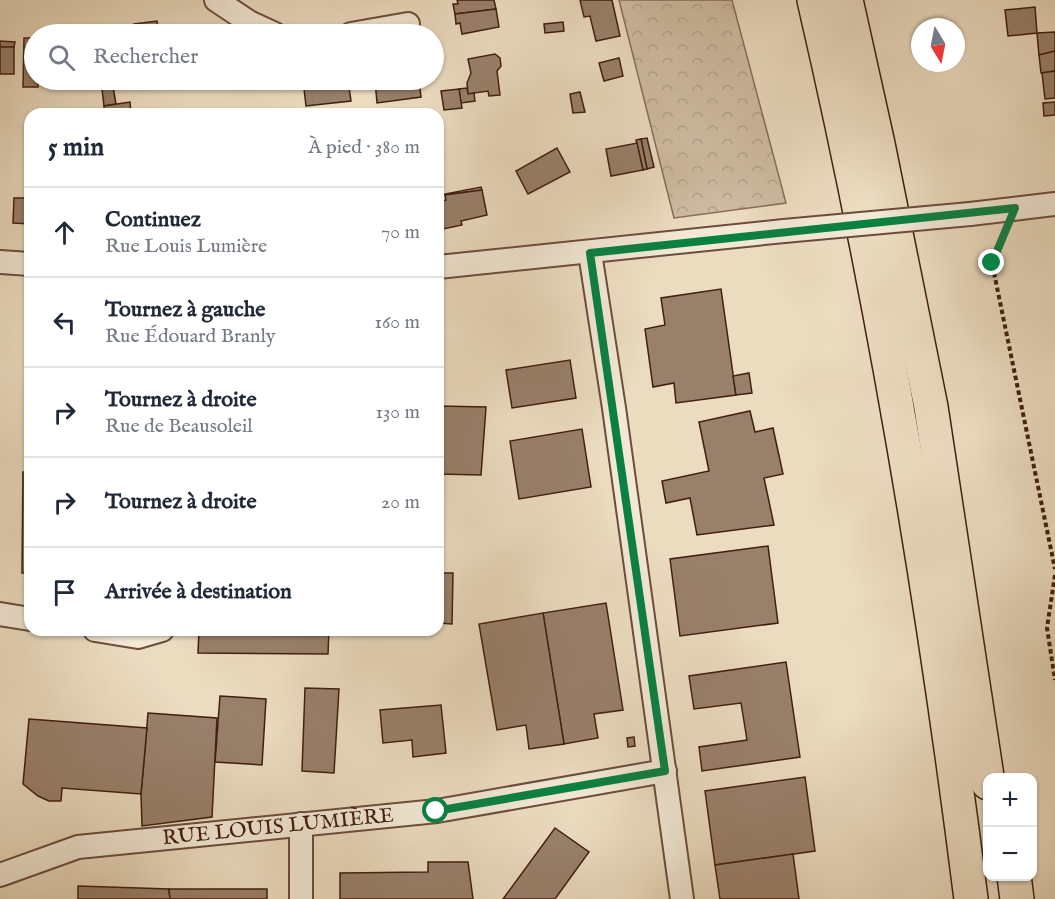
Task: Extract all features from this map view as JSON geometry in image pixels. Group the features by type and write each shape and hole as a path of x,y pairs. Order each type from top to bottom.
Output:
{"highway":[{"path":"814,0 871,267 907,462 941,678 971,899"},
{"path":"846,0 878,144 931,407 986,773"},
{"path":"931,407 955,478 998,773"},
{"path":"1001,881 1003,899"},
{"path":"1015,881 1017,899"}],"street":[{"path":"216,0 253,24"},
{"path":"444,266 1055,204"},
{"path":"590,253 682,899"},
{"path":"0,262 24,264"},
{"path":"0,614 24,618"},
{"name":"RUE LOUIS LUMIÈRE","path":"0,875 78,847 436,811 665,771"},
{"path":"301,824 301,899"}],"path":[{"path":"1015,208 992,263 1055,569"},
{"path":"1055,575 1047,628 1055,680"}],"green space":[{"path":"619,0 732,0 786,203 674,218"}],"building":[{"path":"457,0 494,0 496,9 455,14 453,4 458,4"},
{"path":"580,0 612,0 620,36 596,41 590,16 584,17"},
{"path":"1035,7 1037,33 1008,36 1005,10"},
{"path":"496,9 499,27 462,34 460,23 456,24 455,14"},
{"path":"157,21 157,24 134,24"},
{"path":"563,22 564,31 545,33 544,24"},
{"path":"1055,32 1055,51 1039,55 1037,33"},
{"path":"24,38 24,87 23,87"},
{"path":"0,41 15,42 14,47 0,47"},
{"path":"0,47 14,47 14,74 0,74"},
{"path":"1055,51 1055,71 1041,73 1039,55"},
{"path":"495,54 500,58 501,66 497,71 500,95 489,96 488,91 468,94 467,83 471,73 468,59"},
{"path":"619,58 623,76 604,81 599,63"},
{"path":"1055,71 1055,98 1045,99 1042,73"},
{"path":"467,88 468,94 474,93 475,101 461,103 459,89"},
{"path":"459,89 462,108 444,110 441,91"},
{"path":"102,90 114,90 116,104 104,106"},
{"path":"304,90 349,90 351,101 306,106"},
{"path":"376,90 420,90 421,97 377,103"},
{"path":"580,92 585,112 573,113 570,94"},
{"path":"130,102 130,108 104,108 104,106"},
{"path":"1055,102 1055,115 1044,116 1043,103"},
{"path":"647,138 654,167 647,169 641,139"},
{"path":"641,139 647,169 643,170 636,140"},
{"path":"637,143 643,170 611,176 606,149"},
{"path":"557,148 570,172 528,194 516,171"},
{"path":"481,187 482,190 445,195 445,194"},
{"path":"482,190 487,215 461,221 462,225 444,229 445,195"},
{"path":"14,198 24,198 24,224 13,223"},
{"path":"721,289 736,395 676,403 674,383 653,387 645,329 665,325 661,298"},
{"path":"570,360 576,398 512,408 506,370"},
{"path":"749,373 752,393 736,395 733,376"},
{"path":"444,406 486,407 481,475 444,474"},
{"path":"750,411 755,432 773,428 783,474 764,478 774,525 697,535 690,498 666,503 662,481 709,471 699,422"},
{"path":"582,429 591,487 519,499 510,441"},
{"path":"23,472 24,472 24,573 22,573"},
{"path":"768,546 778,623 680,636 670,559"},
{"path":"444,573 453,573 452,624 444,623"},
{"path":"606,603 623,710 594,714 598,738 564,744 543,613"},
{"path":"543,613 564,744 529,749 526,725 497,730 479,624"},
{"path":"199,636 329,636 328,654 198,653"},
{"path":"786,662 800,757 702,771 699,747 747,740 741,703 694,709 689,676"},
{"path":"305,688 339,689 334,773 302,771"},
{"path":"220,696 266,699 262,765 215,762"},
{"path":"441,705 446,753 413,757 412,740 383,743 380,710"},
{"path":"148,713 217,718 212,817 142,826 141,794"},
{"path":"29,719 147,728 141,794 62,788 61,801 49,801 38,796 23,784"},
{"path":"634,737 635,746 628,747 627,738"},
{"path":"805,777 815,851 715,865 705,791"},
{"path":"555,828 589,852 555,899 503,899"},
{"path":"793,854 799,899 720,899 715,865"},
{"path":"428,862 468,862 473,899 340,899 340,873 428,872"},
{"path":"78,886 169,889 170,899 78,899"},
{"path":"169,889 267,889 267,899 170,899"}],"route":[{"path":"436,811 665,771 590,253 1015,208 992,263"}]}
